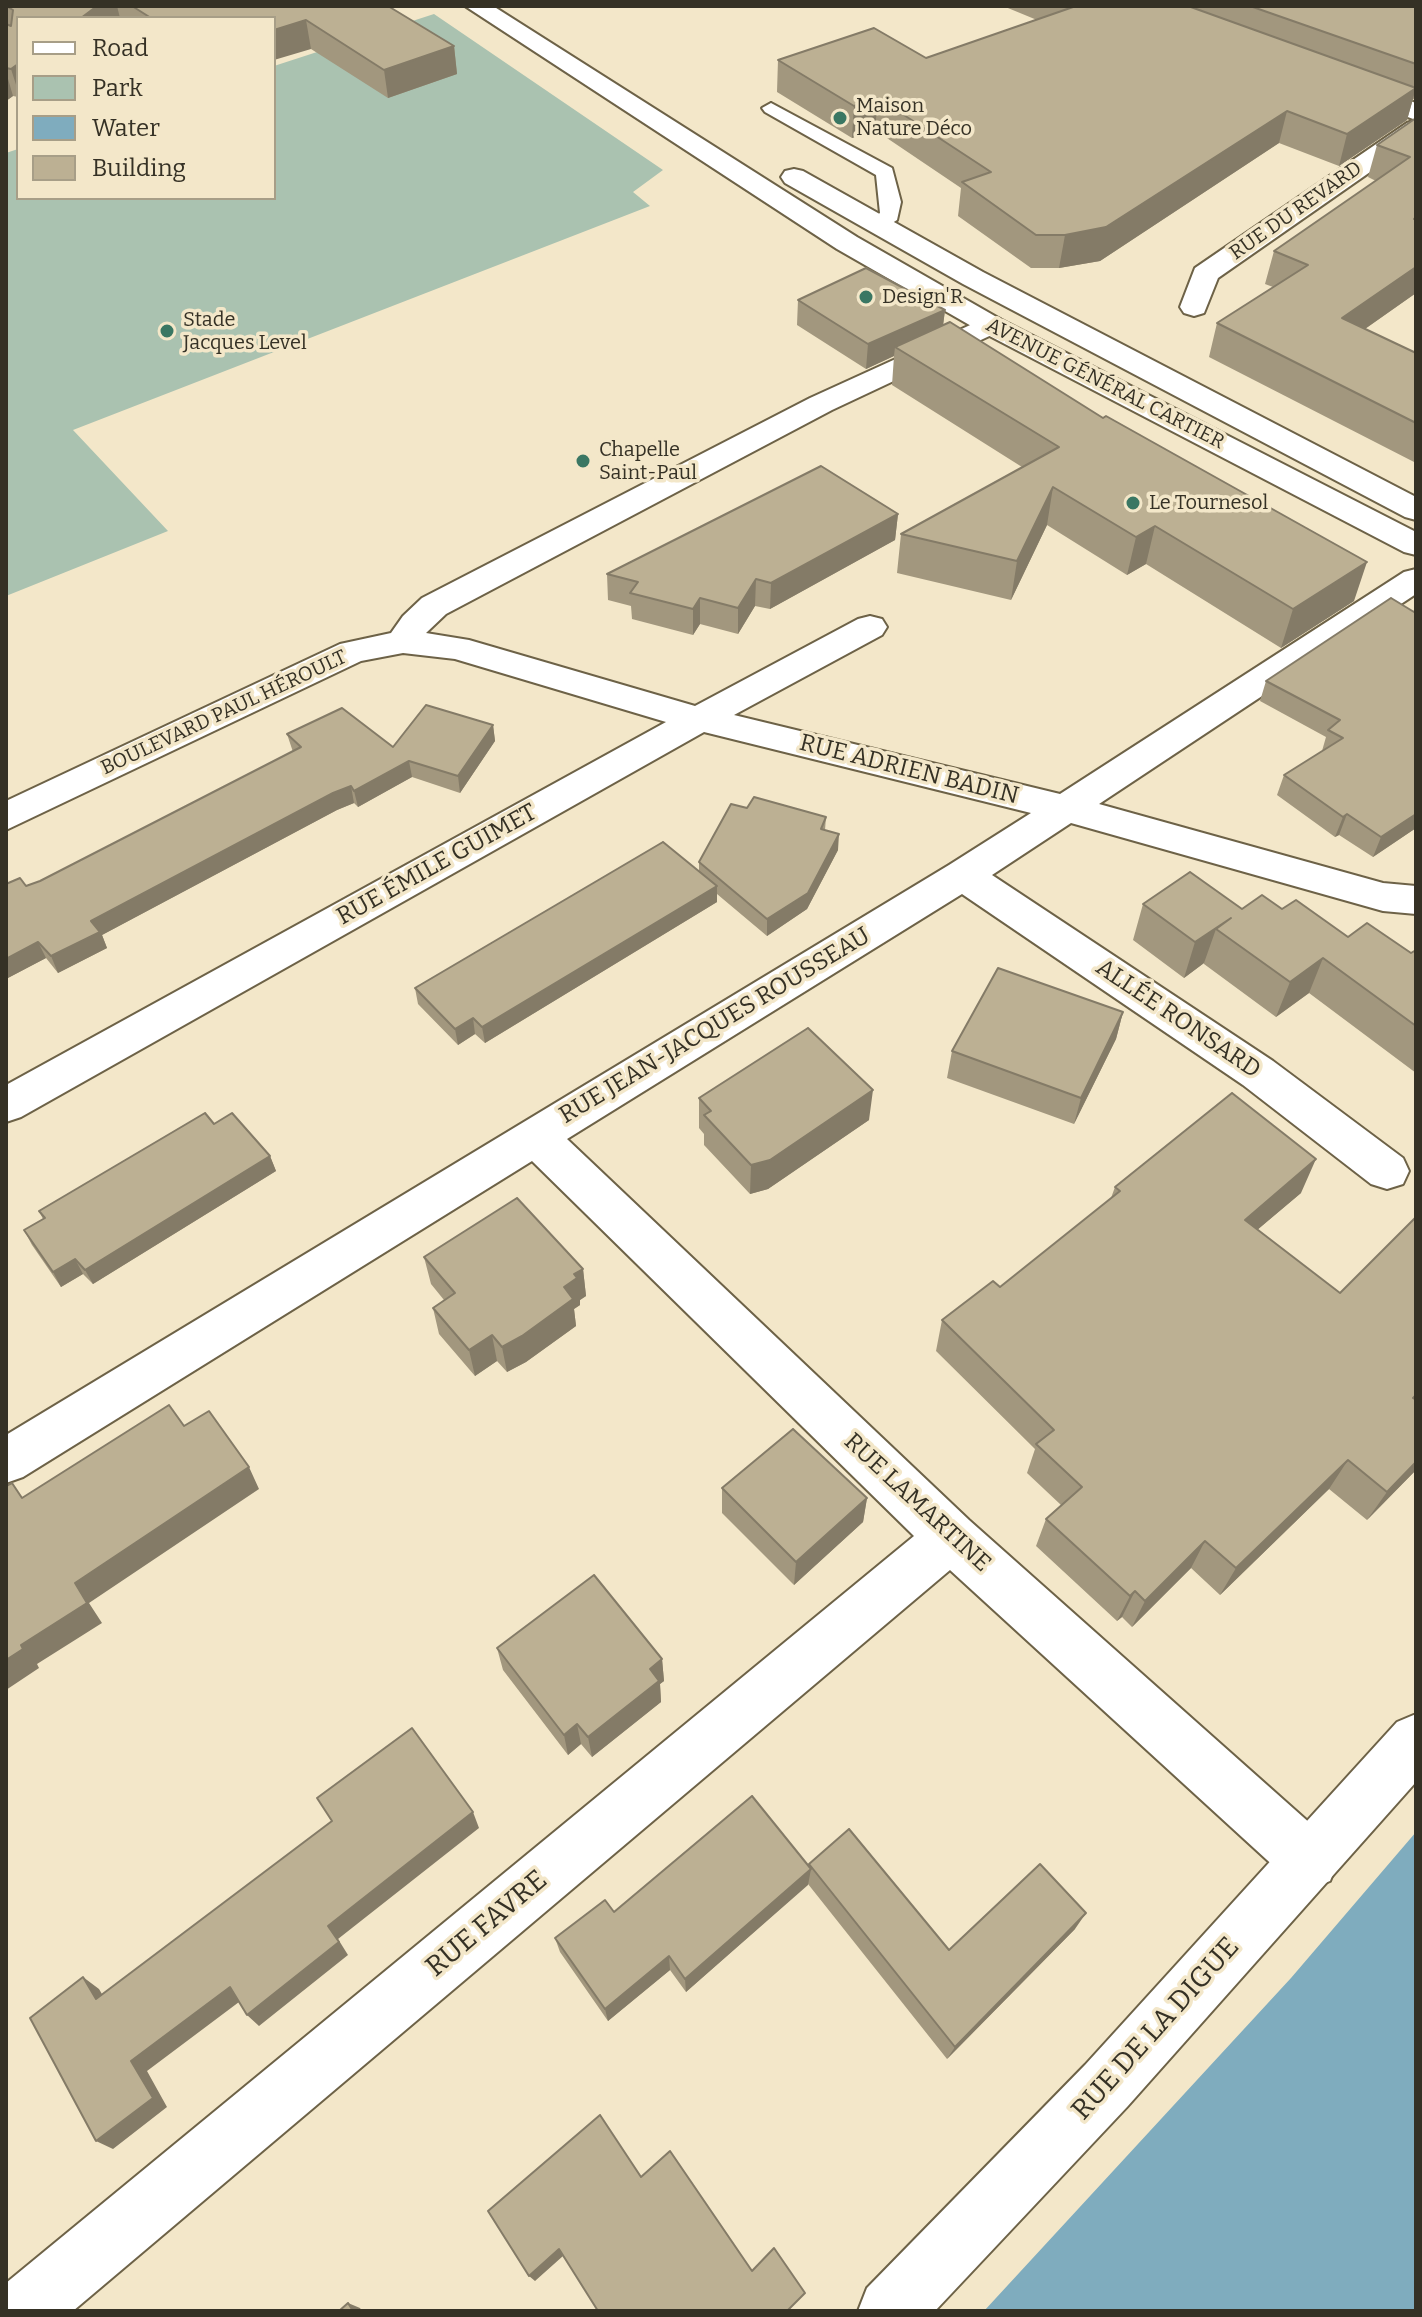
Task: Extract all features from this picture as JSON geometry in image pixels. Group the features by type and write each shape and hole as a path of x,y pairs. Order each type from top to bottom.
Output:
{"street":[{"name":"AVENUE GÉNÉRAL CARTIER","path":"477,6 821,227 990,325 1416,545"},
{"name":"AVENUE GÉNÉRAL CARTIER","path":"523,6 776,166 877,224 973,278 1416,510"},
{"path":"1326,79 1416,112"},
{"name":"RUE DU REVARD","path":"1194,307 1205,274 1416,128"},
{"path":"403,642 415,624 434,606 821,404 990,325"},
{"name":"RUE JEAN-JACQUES ROUSSEAU","path":"6,1461 963,875 1416,579"},
{"name":"RUE ÉMILE GUIMET","path":"6,1105 870,627"},
{"name":"RUE ADRIEN BADIN","path":"403,642 457,648 699,719 1065,808 1383,897 1416,900"},
{"name":"BOULEVARD PAUL HÉROULT","path":"6,817 352,652 403,642"},
{"name":"ALLÉE RONSARD","path":"963,875 1258,1073 1387,1171"},
{"name":"RUE LAMARTINE","path":"535,1136 951,1537 1310,1861"},
{"name":"RUE FAVRE","path":"23,2311 951,1537"},
{"name":"RUE DE LA DIGUE","path":"890,2311 1106,2086 1416,1741"}],"lane":[{"path":"771,108 885,172 891,202 890,216 877,224"}],"green space":[{"name":"Stade Jacques Level","path":"434,14 663,170 633,192 650,206 73,430 168,531 6,596 6,153 16,150 16,200 276,200 276,65"}],"water":[{"path":"1416,1832 1416,2311 984,2311 1291,1978"}],"building":[{"path":"6,6 97,6 84,16 16,16 16,65 11,69 6,68 6,24 11,26 13,10"},
{"path":"132,6 388,6 454,46 384,70 306,20 276,29 276,16 148,16"},
{"path":"1076,6 1188,6 1416,88 1347,134 1287,111 1106,227 1065,235 1036,235 962,182 991,172 878,98 854,106 778,60 874,28 926,58"},
{"path":"1250,6 1416,6 1416,64"},
{"path":"1416,118 1416,267 1342,318 1416,353 1416,423 1217,323 1308,265 1274,251 1410,157 1377,145"},
{"path":"866,268 945,310 868,344 798,300"},
{"path":"950,322 1103,418 1106,416 1367,562 1293,609 1155,526 1136,537 1053,487 1017,561 901,534 1059,447 895,347"},
{"path":"821,466 898,514 771,583 756,579 738,608 700,598 693,609 630,593 638,582 607,574"},
{"path":"1391,598 1414,612 1416,610 1416,814 1381,837 1347,814 1343,817 1284,775 1343,738 1328,730 1340,720 1266,681"},
{"path":"426,705 493,725 458,776 409,761 354,791 351,786 333,793 91,921 100,932 51,956 38,942 6,959 6,884 20,878 26,886 40,881 301,747 287,734 342,708 393,747"},
{"path":"754,797 826,817 821,829 839,834 808,893 767,919 699,862 731,804 747,808"},
{"path":"663,842 717,886 482,1027 473,1018 455,1029 415,988"},
{"path":"1190,872 1242,909 1262,895 1282,909 1296,900 1348,937 1367,923 1411,953 1416,950 1416,1026 1323,958 1290,982 1216,929 1231,918 1195,942 1143,904"},
{"path":"998,968 1123,1012 1081,1098 952,1051"},
{"path":"808,1028 873,1090 770,1160 751,1165 704,1115 711,1111 699,1098"},
{"path":"1232,1093 1316,1159 1245,1220 1340,1293 1416,1217 1416,1395 1413,1398 1416,1400 1416,1462 1387,1492 1348,1460 1236,1568 1205,1541 1145,1601 1135,1591 1130,1596 1046,1519 1082,1487 1036,1444 1054,1430 942,1320 993,1281 1000,1287 1120,1191 1115,1187"},
{"path":"205,1113 214,1124 232,1113 270,1156 85,1270 75,1259 53,1272 24,1230 45,1218 39,1211"},
{"path":"517,1198 583,1269 574,1274 577,1278 564,1287 573,1299 522,1336 502,1347 492,1335 469,1350 433,1308 455,1293 424,1257"},
{"path":"169,1405 184,1426 209,1411 249,1467 75,1583 87,1603 21,1645 23,1649 6,1660 6,1486 12,1483 22,1498"},
{"path":"793,1429 867,1498 796,1562 722,1488"},
{"path":"594,1575 662,1659 650,1669 659,1681 588,1737 577,1724 564,1735 497,1648"},
{"path":"412,1728 473,1812 328,1926 339,1942 247,2015 230,1987 131,2061 153,2098 96,2141 30,2018 83,1977 96,1999 332,1821 317,1798"},
{"path":"752,1796 811,1869 685,1979 669,1956 605,2009 555,1938 605,1900 614,1912"},
{"path":"849,1829 949,1950 1040,1864 1086,1913 955,2047 809,1864"},
{"path":"600,2115 641,2177 670,2151 752,2271 774,2248 805,2293 787,2311 598,2311 559,2249 529,2276 488,2211"},
{"path":"348,2303 353,2311 339,2311"}],"place":[{"name":"Maison Nature Déco","path":"840,118"},
{"name":"Design'R","path":"866,297"},
{"name":"Stade Jacques Level","path":"167,331"},
{"name":"Chapelle Saint-Paul","path":"583,461"},
{"name":"Le Tournesol","path":"1133,503"}]}
